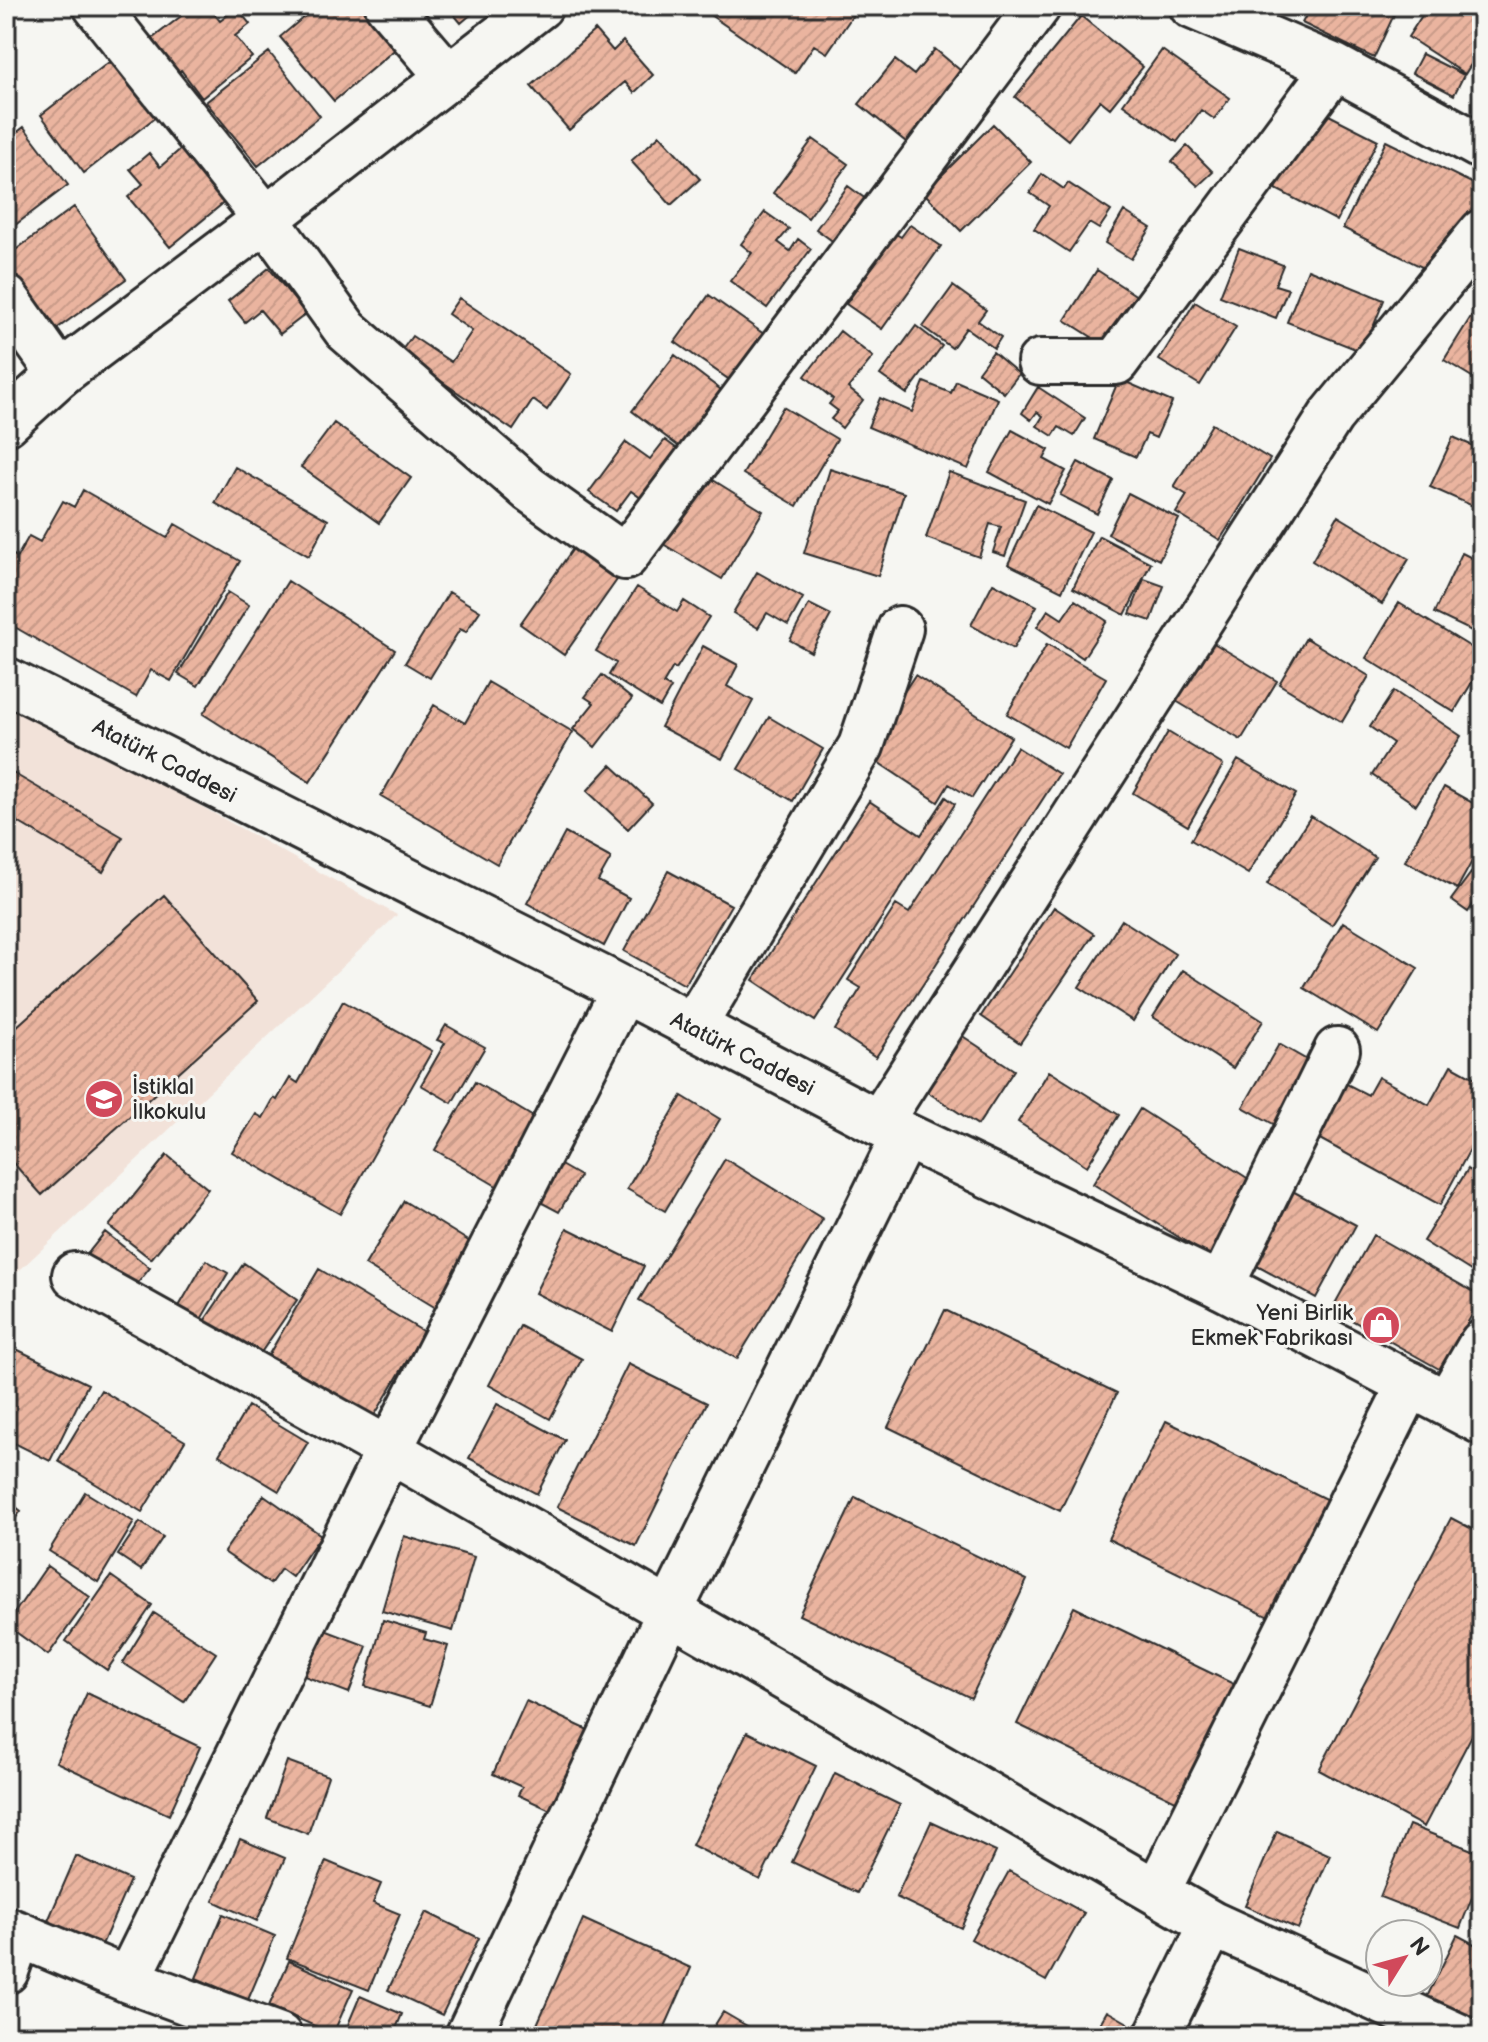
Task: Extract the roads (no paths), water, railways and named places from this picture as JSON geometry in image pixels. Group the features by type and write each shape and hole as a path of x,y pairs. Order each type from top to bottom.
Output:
{"street":[{"path":"96,6 266,219 346,330 529,489 625,557 1038,6"},
{"path":"388,6 448,76"},
{"path":"6,423 60,374 540,6"},
{"path":"1192,6 1335,67 1482,147"},
{"path":"1040,362 1116,362 1335,67"},
{"path":"468,2036 669,1613 892,1130 1331,416 1482,232"},
{"path":"6,298 60,374"},
{"path":"693,1027 861,746 900,629"},
{"name":"Atatürk Caddesi","path":"6,680 761,1060 892,1130 1221,1286 1447,1403"},
{"path":"128,1980 389,1450 623,991"},
{"path":"1221,1286 1337,1050"},
{"path":"75,1275 389,1450 1212,1924 1458,2036"},
{"path":"1157,1892 1482,1343"},
{"path":"1157,2036 1212,1924"},
{"path":"10,1945 128,1980 256,2032"}],"place":[{"name":"İstiklal İlkokulu","path":"104,1099"},
{"name":"Yeni Birlik Ekmek Fabrikası","path":"1381,1325"}]}
